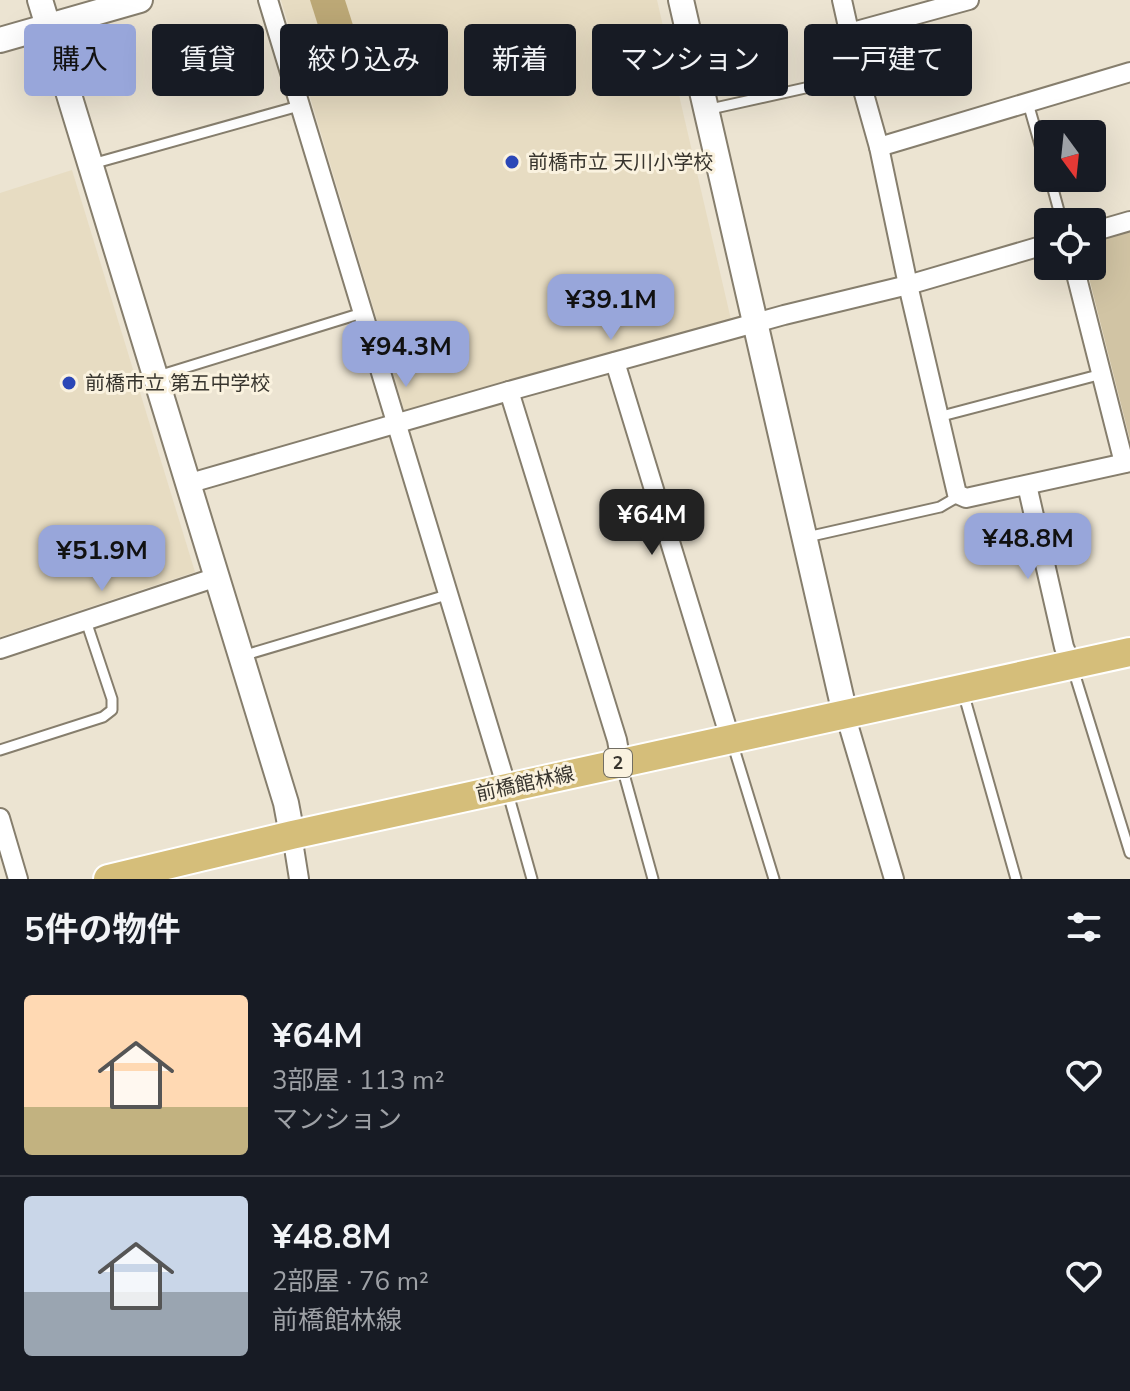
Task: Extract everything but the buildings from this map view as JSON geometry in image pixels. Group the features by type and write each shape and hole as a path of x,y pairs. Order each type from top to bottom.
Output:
{"main road":[{"name":"前橋館林線","path":"108,879 166,873 292,835 1130,652"}],"street":[{"path":"40,0 46,24"},
{"path":"54,24 140,0"},
{"path":"268,0 507,788"},
{"path":"681,0 845,714 894,879"},
{"path":"842,0 847,24"},
{"path":"882,24 969,0"},
{"path":"0,40 24,33"},
{"path":"879,147 1130,72"},
{"path":"68,96 286,803 299,879"},
{"path":"865,96 879,147 955,491 959,496 966,498 1127,463 1078,280"},
{"path":"1106,228 1130,221"},
{"path":"187,484 509,391 755,323 908,285 1034,248"},
{"path":"615,362 730,738"},
{"path":"509,391 617,740 621,763"},
{"path":"1027,485 1064,647 1071,664"},
{"path":"0,649 217,577"},
{"path":"0,818 18,879"}],"lane":[{"path":"706,110 804,88"},
{"path":"1028,103 1034,124"},
{"path":"89,165 299,106"},
{"path":"155,377 362,313"},
{"path":"938,417 1102,374"},
{"path":"803,538 940,507 959,496"},
{"path":"241,656 450,594"},
{"path":"0,750 103,717 112,710 112,699 86,621"},
{"path":"1071,664 1130,853"},
{"path":"962,688 1016,879"},
{"path":"730,738 774,879"},
{"path":"621,763 653,879"},
{"path":"507,788 532,879"}],"shaded area":[{"name":"前橋市立 天川小学校","path":"281,0 657,0 663,24 592,24 592,96 679,96 732,324 415,413 404,410 310,96 448,96 448,24 288,24"},
{"path":"310,0 345,0 353,24 318,24"},
{"name":"前橋市立 第五中学校","path":"72,170 195,572 0,637 0,193"},
{"path":"1130,230 1130,440 1090,280 1106,280 1106,237"}],"place":[{"name":"前橋市立 天川小学校","path":"512,162"},
{"name":"前橋市立 第五中学校","path":"69,383"}]}
